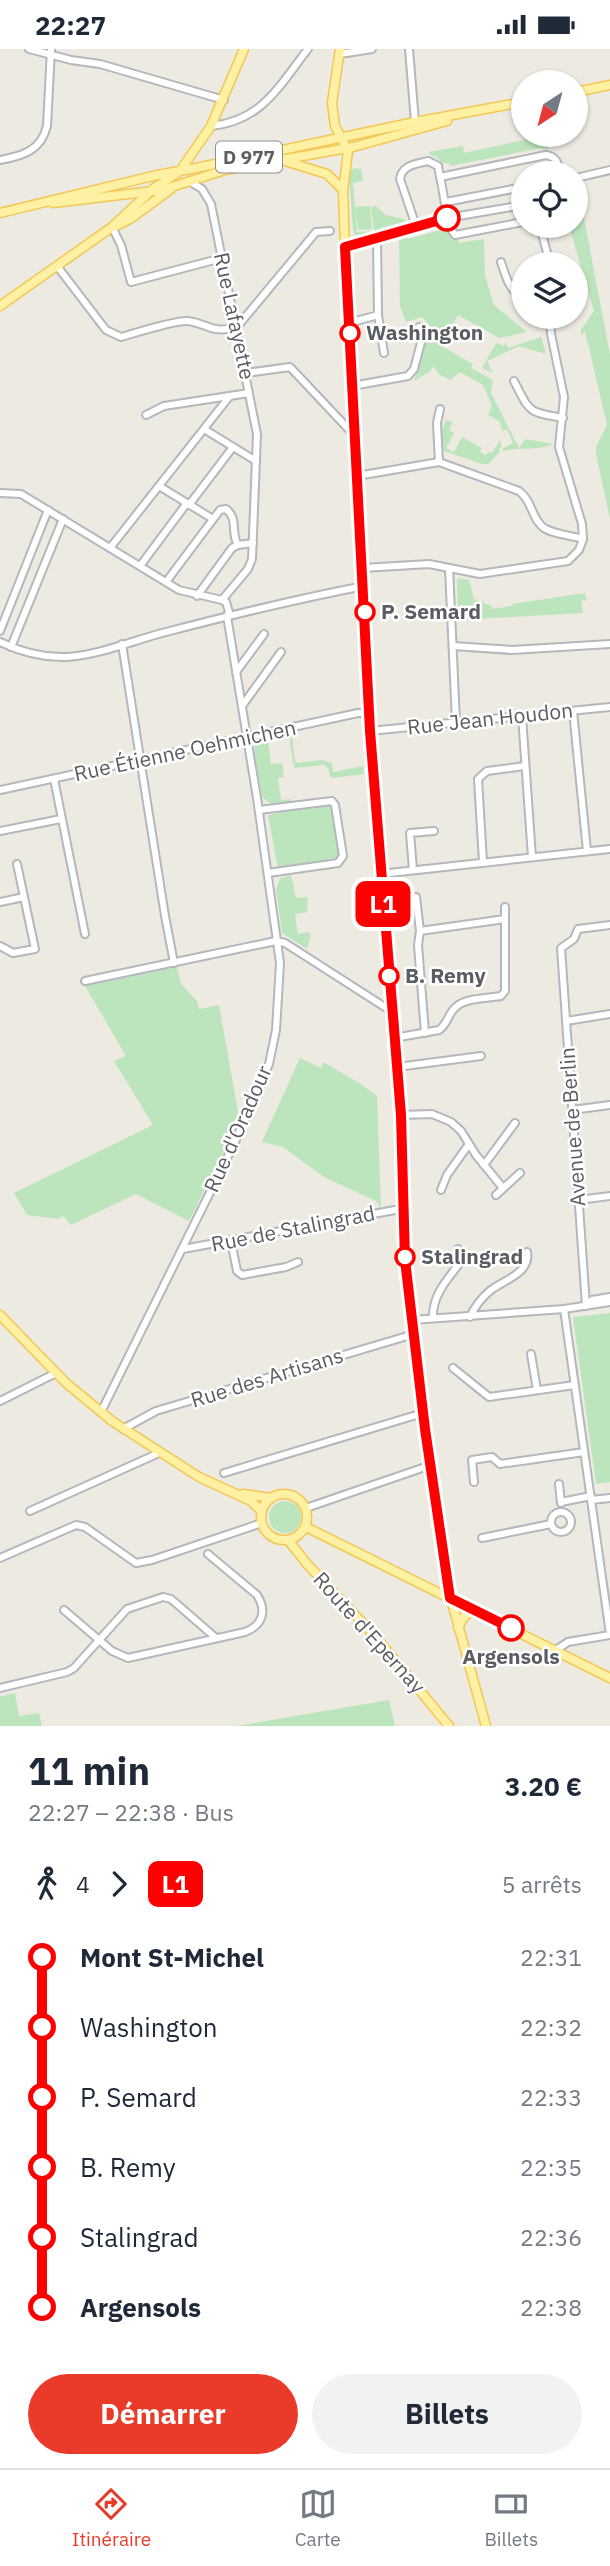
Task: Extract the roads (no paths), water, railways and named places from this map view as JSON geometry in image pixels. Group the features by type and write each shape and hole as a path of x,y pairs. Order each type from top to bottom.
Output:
{"main road":[{"path":"0,306 112,227 149,193 180,171 211,126 244,49"},
{"path":"340,51 332,96 335,126 347,148 343,191 345,247 369,713 401,1115 405,1260 450,1598 486,1726"},
{"path":"588,90 610,85"},
{"name":"D 977","path":"0,213 80,192 415,121 511,104"},
{"name":"D 977","path":"46,203 149,193 235,167 313,155 417,131 470,113"},
{"path":"335,126 313,155 324,173 343,191"},
{"path":"282,160 324,173 337,172 345,166"},
{"path":"112,227 130,219 176,186"},
{"path":"125,195 131,209"},
{"path":"0,1315 4,1324 56,1373 123,1429 208,1483 251,1501 262,1512"},
{"path":"230,1492 271,1498 288,1495 295,1497 306,1508 306,1527 297,1537 288,1540 269,1535 262,1523 262,1512 271,1498"},
{"path":"306,1527 610,1678"},
{"name":"Route d'Epernay","path":"288,1540 375,1636 449,1726"},
{"path":"427,1588 437,1584 447,1574"},
{"path":"458,1627 464,1617 474,1609"}],"street":[{"path":"29,49 100,64 223,100"},
{"path":"211,126 242,120 254,112 265,103 308,49"},
{"path":"340,51 372,49"},
{"path":"409,49 415,121"},
{"path":"0,160 26,154 44,137 51,52"},
{"path":"516,161 545,155 552,156 557,161"},
{"path":"416,226 400,179 401,173 405,168 428,160 438,166 447,218 455,235 511,225"},
{"path":"440,177 511,162"},
{"path":"588,175 610,170"},
{"name":"Rue Lafayette","path":"189,181 207,195 237,327 257,435 252,559 248,569 222,600"},
{"path":"446,202 511,189"},
{"path":"345,247 447,218 511,207"},
{"path":"112,227 121,245 131,282 222,258"},
{"path":"57,266 106,330 121,337 187,321 223,331 237,327 316,232 330,231"},
{"path":"377,239 378,315 384,353"},
{"path":"501,263 511,287"},
{"path":"349,323 378,315"},
{"path":"352,386 408,376 414,369 423,335 419,327"},
{"path":"363,568 429,564 480,574 568,561 579,549 583,539 582,524 559,447 564,397 551,329"},
{"path":"246,373 290,367 355,436"},
{"path":"514,381 528,408 535,413 563,418"},
{"path":"146,415 164,406 249,393"},
{"name":"Rue Lafayette","path":"110,548 229,397"},
{"path":"439,463 437,423 440,409"},
{"path":"204,429 256,461"},
{"path":"140,566 233,447"},
{"path":"357,476 439,463 519,491 525,495 538,523 544,528 583,539"},
{"path":"159,486 213,519"},
{"path":"0,493 21,494 179,590 222,600"},
{"path":"166,582 220,510 226,509 231,513 235,524 234,538 238,545"},
{"path":"0,631 48,510"},
{"path":"11,647 63,519"},
{"path":"197,596 232,548 253,543"},
{"path":"449,568 456,722"},
{"path":"0,642 39,655 67,657 227,616 363,586"},
{"name":"Rue d'Oradour","path":"101,1412 235,1142 269,1064 276,1030 280,963 259,810 227,616 222,608 222,600"},
{"path":"236,672 264,634"},
{"path":"122,644 174,963"},
{"path":"453,646 512,650 610,644"},
{"path":"242,706 281,652"},
{"name":"Rue Jean Houdon","path":"370,731 610,707"},
{"path":"573,711 587,851"},
{"name":"Rue Étienne Oehmichen","path":"0,790 358,713 369,713"},
{"path":"522,716 532,857"},
{"path":"483,862 478,779 487,771 526,766"},
{"path":"54,779 85,934"},
{"path":"259,810 332,801 335,804 343,856 338,863 268,873"},
{"path":"0,831 61,819"},
{"path":"413,870 410,834 434,831"},
{"path":"380,874 610,849"},
{"path":"0,946 13,953 35,949 17,864"},
{"path":"0,902 24,897"},
{"path":"416,897 421,931 418,945 425,1033"},
{"path":"394,1038 439,1030 445,1026 454,1008 461,1003 501,996 505,991 505,907"},
{"path":"421,931 505,919"},
{"name":"Avenue de Berlin","path":"586,1306 561,948 574,939 578,929 610,925"},
{"path":"85,981 276,941 285,943 391,1011"},
{"path":"566,1021 610,1014"},
{"path":"397,1067 481,1056"},
{"path":"572,1109 610,1105"},
{"path":"401,1115 432,1114 443,1118 461,1131 503,1188"},
{"path":"484,1165 515,1123"},
{"path":"441,1190 447,1175 469,1145"},
{"path":"496,1195 520,1173"},
{"path":"578,1200 610,1196"},
{"name":"Rue de Stalingrad","path":"183,1249 403,1210"},
{"path":"231,1241 236,1271 242,1275 286,1267 298,1262"},
{"path":"433,1318 432,1307 437,1294 462,1260 458,1249"},
{"path":"470,1317 479,1301 522,1269 528,1261 527,1252"},
{"path":"586,1306 593,1300 610,1297"},
{"path":"412,1320 564,1309 610,1302"},
{"path":"556,1650 568,1641 610,1635 564,1309"},
{"name":"Rue des Artisans","path":"123,1429 156,1411 414,1334"},
{"path":"531,1354 537,1390"},
{"path":"453,1368 489,1397 575,1385"},
{"path":"0,1401 56,1373"},
{"path":"224,1473 424,1413"},
{"path":"474,1482 472,1460 492,1457 500,1464 584,1452"},
{"path":"30,1511 159,1453"},
{"path":"306,1508 431,1465"},
{"path":"559,1484 562,1512"},
{"path":"561,1501 610,1498"},
{"path":"562,1512 568,1514 572,1521 569,1529 562,1533 555,1531 551,1524 553,1516 562,1512"},
{"path":"0,1558 76,1525 85,1527 136,1563 262,1523"},
{"path":"482,1538 551,1524"},
{"path":"64,1610 118,1656 128,1658 245,1632 256,1627 262,1617 261,1602 257,1595 208,1554"},
{"path":"0,1688 67,1672 74,1668 127,1609 163,1597 171,1599 216,1638"}],"place":[{"name":"Washington","path":"350,333"},
{"name":"P. Semard","path":"365,612"},
{"name":"B. Remy","path":"389,976"},
{"name":"Stalingrad","path":"405,1257"},
{"name":"Argensols","path":"511,1628"}]}
